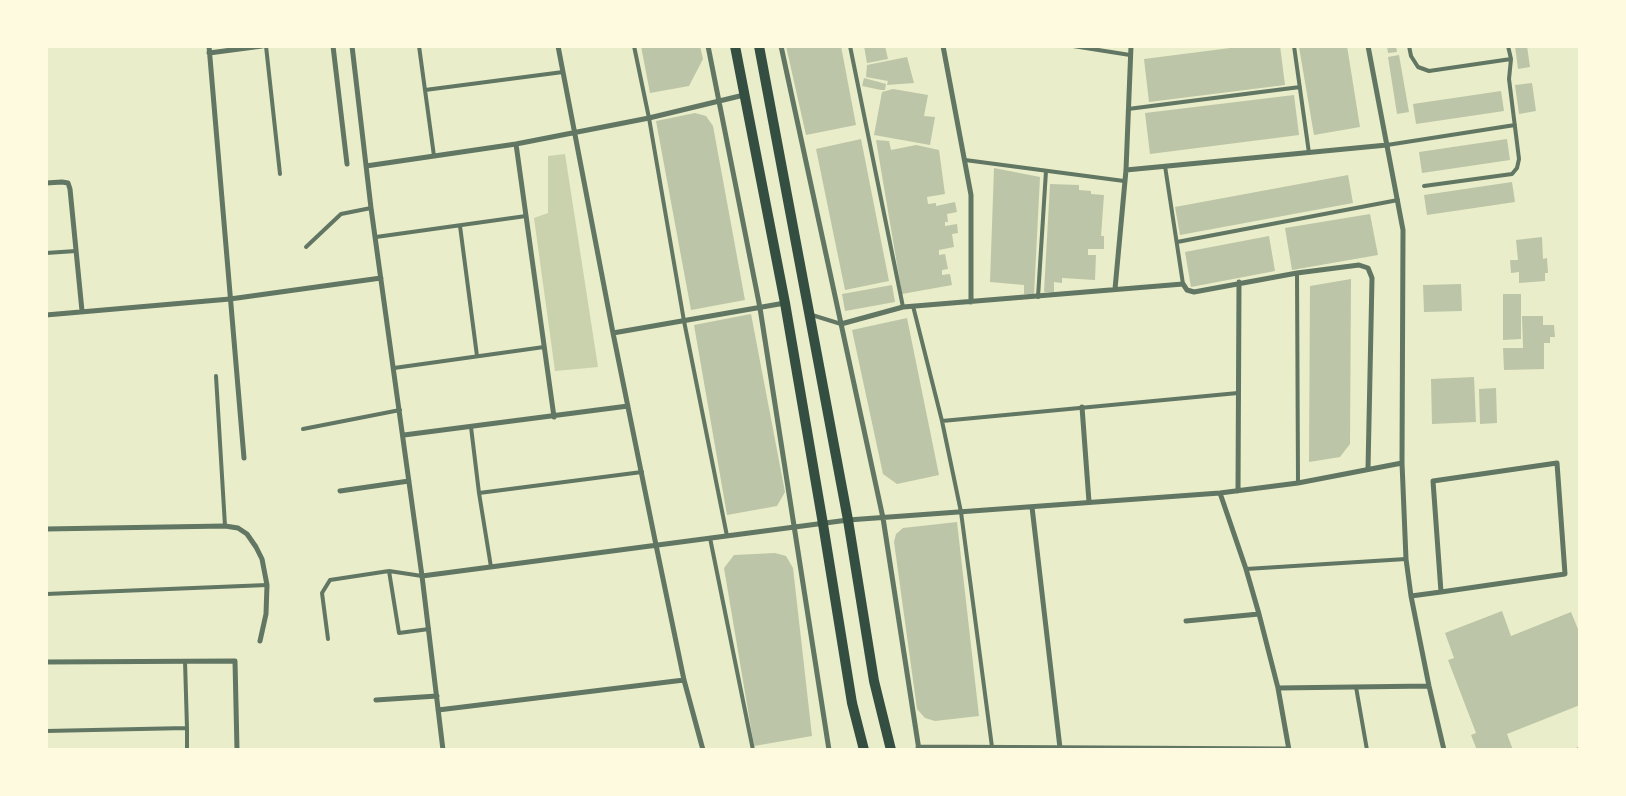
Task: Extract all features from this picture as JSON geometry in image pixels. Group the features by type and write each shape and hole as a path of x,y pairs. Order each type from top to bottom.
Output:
{"main road":[{"path":"735,46 785,303 852,702 864,750"},
{"path":"758,46 848,520 874,681 891,750"}],"street":[{"path":"209,46 244,458"},
{"path":"209,53 264,46"},
{"path":"334,46 346,164"},
{"path":"352,46 371,208 404,435 443,750"},
{"path":"558,46 656,545 684,680 703,750"},
{"path":"708,46 760,308 829,750"},
{"path":"781,46 884,518 919,748 1289,749 1278,688 1259,614 1220,493"},
{"path":"943,46 971,195 971,302"},
{"path":"1115,289 1126,170 1131,46"},
{"path":"1368,46 1403,230 1402,463 1406,559 1411,596 1444,750"},
{"path":"366,166 516,144 649,118 745,95"},
{"path":"516,144 554,417"},
{"path":"1126,170 1387,144"},
{"path":"46,184 68,183 70,189 82,311"},
{"path":"841,324 903,307 1183,284 1187,290 1194,292 1239,282 1358,264 1368,268 1372,278 1368,469"},
{"path":"46,314 230,299 381,278"},
{"path":"1238,490 1239,282"},
{"path":"613,333 785,303"},
{"path":"404,435 628,406"},
{"path":"1082,407 1089,502"},
{"path":"422,576 848,520 1220,493 1298,483 1402,463"},
{"path":"1411,596 1441,592 1566,574 1557,463 1433,481 1441,592"},
{"path":"340,491 409,481"},
{"path":"1032,507 1060,748"},
{"path":"46,529 225,526 238,528 247,534 256,547 262,560 267,585 266,614 260,642"},
{"path":"1186,621 1259,614"},
{"path":"46,662 235,660 237,750"},
{"path":"438,710 684,680"},
{"path":"1278,688 1429,686"},
{"path":"376,700 437,696"}],"lane":[{"path":"264,46 280,174"},
{"path":"419,46 434,156"},
{"path":"634,46 649,118 684,321 727,536"},
{"path":"850,46 903,307"},
{"path":"1073,46 1130,54"},
{"path":"1294,46 1309,152"},
{"path":"1409,46 1411,56 1418,67 1429,70 1510,59"},
{"path":"1424,186 1512,174 1517,168 1519,159 1509,79 1510,59 1508,46"},
{"path":"425,90 562,72"},
{"path":"1128,109 1300,87"},
{"path":"1387,144 1515,125"},
{"path":"965,160 1124,181"},
{"path":"1165,166 1183,284"},
{"path":"1038,297 1046,171"},
{"path":"1176,242 1398,200"},
{"path":"306,247 341,214 371,208"},
{"path":"376,237 526,216"},
{"path":"460,226 477,356"},
{"path":"46,254 77,251"},
{"path":"1297,273 1298,483"},
{"path":"913,306 942,421 961,512 992,747"},
{"path":"810,315 841,324"},
{"path":"394,368 544,347"},
{"path":"216,376 225,526"},
{"path":"942,421 1238,393"},
{"path":"303,429 400,410"},
{"path":"471,427 479,493 492,567"},
{"path":"479,493 642,472"},
{"path":"710,538 753,750"},
{"path":"1246,569 1406,559"},
{"path":"328,639 322,593 330,580 389,571 422,576"},
{"path":"389,571 399,633 429,629"},
{"path":"46,594 267,585"},
{"path":"185,661 187,750"},
{"path":"1356,687 1367,750"},
{"path":"46,731 187,728"}],"green space":[{"path":"565,154 598,367 555,371 534,218 548,213 548,156"}],"building":[{"path":"641,46 700,46 703,59 689,86 650,93"},
{"path":"786,46 841,46 856,125 806,135"},
{"path":"864,46 885,46 888,59 867,63"},
{"path":"1246,46 1280,46 1285,85 1149,102 1144,59"},
{"path":"1347,46 1360,127 1314,135 1299,47"},
{"path":"1387,46 1396,46 1397,52 1388,53"},
{"path":"1515,46 1527,46 1530,67 1518,69"},
{"path":"1399,55 1409,112 1397,114 1388,57"},
{"path":"907,57 914,83 887,85 888,81 866,77 867,65"},
{"path":"864,78 886,84 885,90 862,86"},
{"path":"1532,83 1536,111 1519,114 1515,85"},
{"path":"893,89 928,95 924,116 935,117 930,145 874,135 882,92"},
{"path":"1501,91 1504,111 1416,124 1413,104"},
{"path":"1294,95 1299,135 1150,154 1145,113"},
{"path":"695,113 706,116 713,126 745,300 691,310 656,121"},
{"path":"861,139 889,281 845,290 816,149"},
{"path":"1507,139 1510,160 1422,173 1419,152"},
{"path":"876,140 889,141 891,150 916,145 939,150 945,194 927,197 928,204 936,203 936,206 955,202 957,212 947,214 948,222 945,222 945,226 957,224 958,233 952,234 954,247 939,250 939,255 945,254 948,269 942,270 942,275 950,274 952,285 902,294"},
{"path":"994,168 1040,177 1034,295 1024,294 1024,285 990,282"},
{"path":"1348,175 1353,203 1180,235 1175,207"},
{"path":"1512,182 1515,202 1427,215 1424,195"},
{"path":"1050,184 1079,185 1079,190 1091,191 1091,194 1104,195 1101,236 1104,236 1104,249 1088,249 1088,255 1096,255 1095,280 1062,278 1062,283 1054,282 1054,292 1044,292"},
{"path":"1370,214 1378,255 1292,270 1285,228"},
{"path":"1269,236 1275,271 1191,287 1185,252"},
{"path":"1542,237 1543,259 1547,258 1548,273 1545,273 1545,281 1519,283 1519,272 1511,273 1510,260 1518,260 1516,240"},
{"path":"1351,279 1350,444 1340,457 1309,462 1310,286"},
{"path":"1461,284 1462,311 1424,312 1423,285"},
{"path":"892,285 895,302 845,311 842,294"},
{"path":"1503,294 1521,294 1521,339 1503,340"},
{"path":"751,314 785,492 777,506 727,515 694,325"},
{"path":"1522,316 1543,316 1543,325 1554,325 1555,337 1550,337 1550,343 1544,343 1544,369 1504,370 1503,348 1523,348"},
{"path":"907,318 939,475 897,484 883,474 852,330"},
{"path":"1474,377 1476,422 1432,424 1431,379"},
{"path":"1496,388 1497,423 1480,424 1479,389"},
{"path":"957,522 979,716 935,721 925,718 917,709 894,542 896,534 903,528"},
{"path":"775,553 786,556 793,568 812,736 754,746 724,568 734,555"},
{"path":"1502,611 1511,636 1571,612 1580,634 1580,705 1507,734 1513,750 1477,750 1471,735 1476,733 1448,660 1454,658 1445,633"}]}
